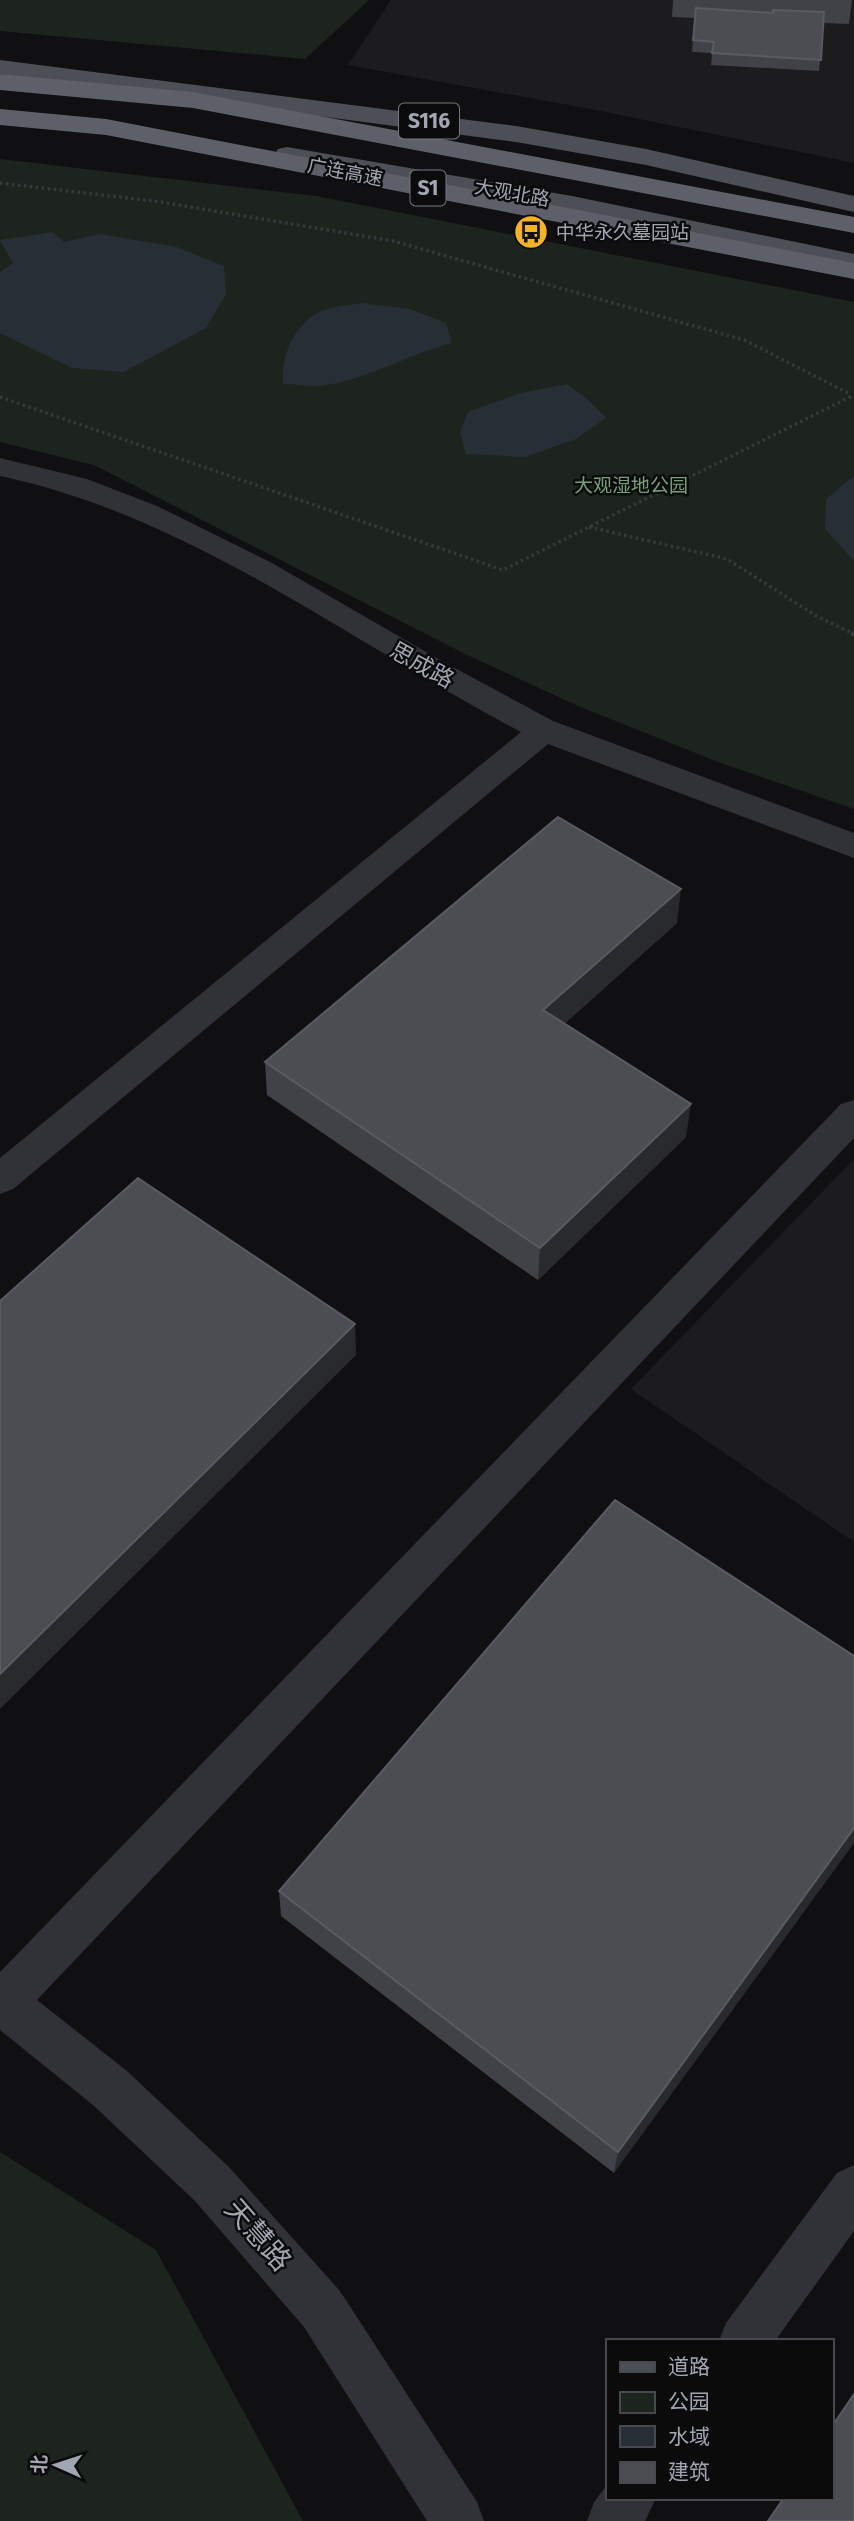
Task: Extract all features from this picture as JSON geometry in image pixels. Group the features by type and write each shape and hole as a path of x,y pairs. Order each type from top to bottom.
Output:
{"highway":[{"name":"广连高速","path":"0,82 193,100 854,225"},
{"name":"广连高速","path":"0,117 106,127 854,271"}],"main road":[{"name":"S116","path":"0,67 516,134 646,157 854,204"},
{"name":"大观北路","path":"0,117 272,153 428,179 718,232 854,262"}],"street":[{"name":"思成路","path":"0,467 86,489 145,513 242,561 415,662 544,730 616,754 762,814 854,846"},
{"path":"0,1180 544,730"},
{"path":"2,2001 854,1114"},
{"name":"天慧路","path":"2,2001 110,2088 212,2184 323,2309 458,2521"},
{"path":"745,2339 854,2190"},
{"path":"613,2521 629,2500"}],"path":[{"path":"0,183 161,202 393,241 744,340 852,394"},
{"path":"0,397 503,570 852,394"},
{"path":"588,527 727,559 818,617 854,634"}],"shaded area":[{"path":"391,0 854,0 854,163 596,110 348,65"},
{"path":"854,1159 854,1542 631,1389"}],"green space":[{"path":"0,0 369,0 305,59 0,31"},
{"name":"大观湿地公园","path":"0,159 316,196 854,302 854,809 718,762 578,706 465,654 94,465 0,442"},
{"path":"0,2152 156,2250 303,2521 0,2521"}],"water":[{"path":"53,232 64,242 99,234 177,247 224,266 226,294 206,328 124,372 72,368 0,333 0,272 13,263 0,240"},
{"path":"362,303 410,309 446,323 452,343 343,382 316,386 283,384 284,362 297,331 314,315 324,310"},
{"path":"567,384 606,418 576,439 525,457 466,454 460,433 468,412 520,393"},
{"path":"854,476 854,561 825,529 826,499"}],"building":[{"path":"696,8 773,13 773,10 824,12 821,60 712,53 714,42 693,40"},
{"path":"558,817 681,889 543,1010 691,1104 540,1248 265,1062"},
{"path":"138,1178 355,1324 0,1674 0,1301"},
{"path":"615,1500 854,1656 854,1828 618,2152 279,1891"},
{"path":"854,2394 854,2521 768,2521 783,2500 833,2500 833,2425"}],"place":[{"name":"中华永久墓园站","path":"531,232"}]}
